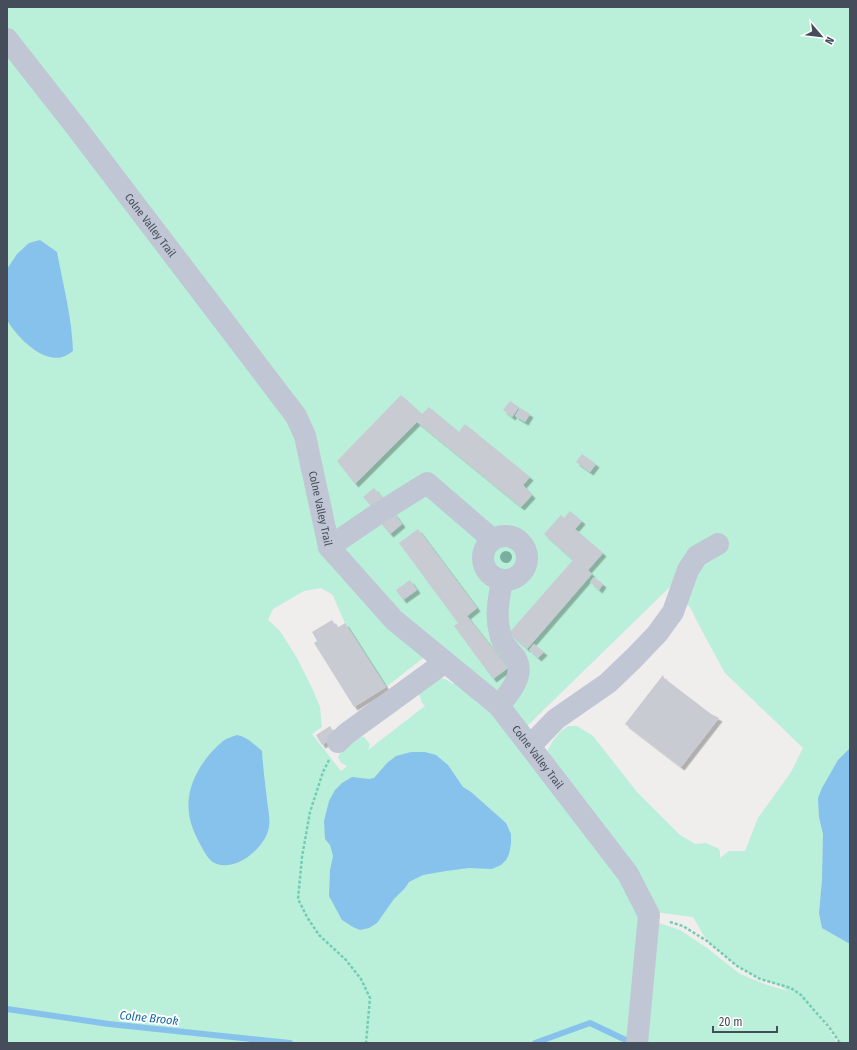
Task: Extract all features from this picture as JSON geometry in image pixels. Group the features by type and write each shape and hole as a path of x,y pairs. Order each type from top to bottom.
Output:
{"street":[{"name":"Colne Valley Trail","path":"7,39 86,140 296,416 304,436 329,547 394,620 499,706 628,874 649,915"},
{"path":"329,547 427,483 492,539"},
{"path":"506,535 514,537 520,541 525,548 527,561 525,568 515,578 502,580 495,578 488,573 484,567 482,559 486,545 492,539 498,536 506,535"},
{"path":"530,746 556,719 608,683 657,634 673,612 688,570 697,556 718,544"},
{"path":"499,706 514,685 518,667 516,658 506,647 499,631 497,611 502,580"},
{"path":"338,742 346,734 444,662"},
{"path":"638,1035 649,915"}],"path":[{"path":"338,742 323,772 310,812 302,857 298,899 319,934 346,960 361,979 370,998 366,1043"},
{"path":"649,915 683,926 707,941 738,966 760,979 791,988 801,995 829,1027 840,1043"}],"green space":[{"path":"7,7 850,7 850,1043 839,1043 829,1027 809,1004 828,1028 837,1043 646,1043 653,921 680,930 707,948 740,974 767,985 788,991 779,985 760,979 737,966 707,941 693,917 655,912 547,752 552,742 560,732 568,726 577,726 593,736 637,792 680,835 695,844 706,843 719,849 720,858 729,851 745,851 758,818 791,772 803,748 725,673 690,607 686,604 676,581 523,730 399,618 329,547 427,655 386,687 345,623 333,595 321,588 304,591 273,609 268,620 280,631 297,658 320,707 322,727 312,734 341,771 347,766 341,763 338,757 342,749 356,736 364,737 370,744 368,750 425,706 422,703 419,694 434,677 445,679 453,684 456,682 493,712 615,868 644,916 627,1043 7,1043"}],"water":[{"path":"40,240 57,252 67,301 73,351 62,357 54,358 46,356 30,347 7,320 7,269 17,254 29,243"},
{"path":"237,735 247,739 262,751 269,825 264,840 259,847 246,858 230,865 221,865 214,863 207,856 200,844 190,821 188,803 193,782 202,764 223,741"},
{"path":"850,748 850,944 822,928 819,913 822,880 823,834 819,817 818,798 838,760"},
{"path":"411,752 425,752 436,755 448,765 463,787 471,792 506,823 511,834 509,854 501,865 492,869 469,868 446,871 423,875 409,882 394,899 377,923 369,928 360,930 342,920 329,896 330,870 333,856 330,845 325,839 324,821 329,801 335,790 342,783 352,777 369,779 374,778 387,763 396,756"}],"building":[{"path":"401,395 422,414 429,407 459,432 465,424 530,477 523,485 532,495 521,507 417,422 355,484 337,461"},
{"path":"510,401 519,407 512,417 503,410"},
{"path":"520,408 530,414 525,422 515,416"},
{"path":"582,454 596,464 590,472 576,462"},
{"path":"374,488 383,499 373,508 363,497"},
{"path":"570,511 582,521 575,529 603,553 588,570 592,574 527,649 509,633 573,560 544,534 561,515 564,518"},
{"path":"393,512 402,524 390,534 380,522"},
{"path":"418,529 477,608 467,616 508,668 493,679 454,626 458,623 399,543"},
{"path":"594,577 603,584 599,590 590,582"},
{"path":"410,580 417,590 403,600 396,590"},
{"path":"332,620 337,628 345,623 386,687 354,707 314,643 317,641 312,632"},
{"path":"534,644 544,652 538,658 529,650"},
{"path":"663,675 664,678 711,714 719,718 681,767 625,724"},
{"path":"330,726 336,736 322,745 316,735"}],"waterway":[{"name":"Colne Brook","path":"7,1009 109,1024 290,1043"},
{"name":"Colne Brook","path":"535,1043 590,1023 632,1043"}]}
